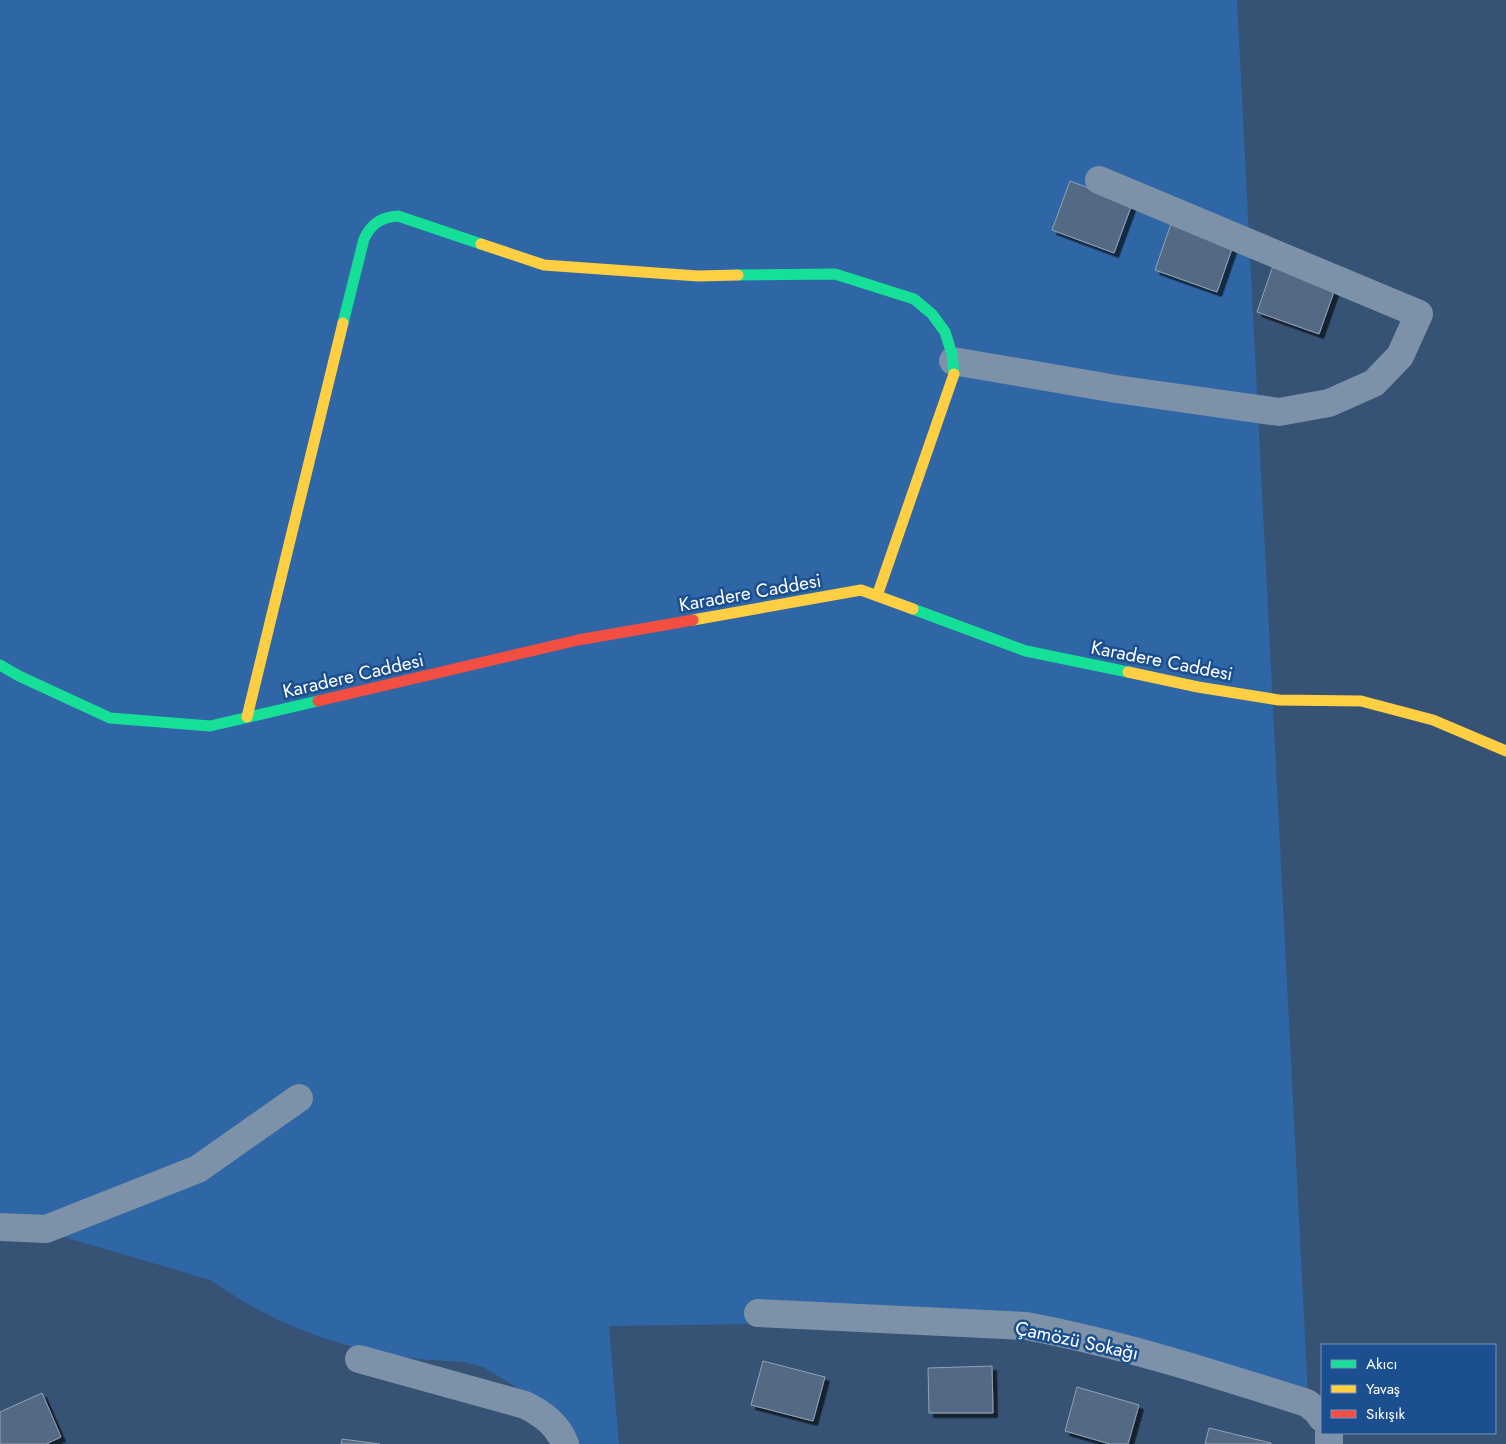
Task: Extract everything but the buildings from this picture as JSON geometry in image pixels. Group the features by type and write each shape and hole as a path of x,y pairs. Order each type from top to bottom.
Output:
{"street":[{"path":"953,361 1116,389 1279,412 1329,403 1374,383 1400,356 1419,314 1100,180"},
{"path":"247,717 364,239 373,224 381,218 398,216 544,265 698,276 835,274 914,299 932,314 945,332 952,354 954,376 878,596"},
{"name":"Karadere Caddesi","path":"0,665 19,676 110,718 210,726 578,640 861,590 1026,651 1198,687 1279,700 1361,701 1433,720 1506,750"},
{"path":"0,1227 46,1230 198,1168 299,1098"},
{"name":"Çamözü Sokağı","path":"758,1313 1026,1326 1064,1333 1179,1363 1307,1403 1321,1417"},
{"path":"359,1359 525,1405 538,1411 550,1420 565,1444"}],"shaded area":[{"path":"0,0 1237,0 1308,1395 1064,1320 609,1326 619,1444 551,1444 527,1399 514,1386 483,1367 465,1362 392,1356 356,1348 317,1336 280,1321 244,1302 210,1280 0,1218"}],"traffic: fast":[{"path":"343,323 364,239 377,222 398,216 481,244"},
{"path":"738,275 835,274 914,299 932,314 945,332 952,354 954,374"},
{"path":"913,609 1026,651 1128,672"},
{"path":"0,665 19,676 110,718 210,726 318,701"}],"traffic: slow":[{"path":"481,244 544,265 698,276 738,275"},
{"path":"247,717 343,323"},
{"path":"877,596 954,374"},
{"path":"693,620 861,590 913,609"},
{"path":"1128,672 1198,687 1279,700 1361,701 1433,720 1506,751"}],"traffic: jam":[{"path":"318,701 578,640 693,620"}]}
